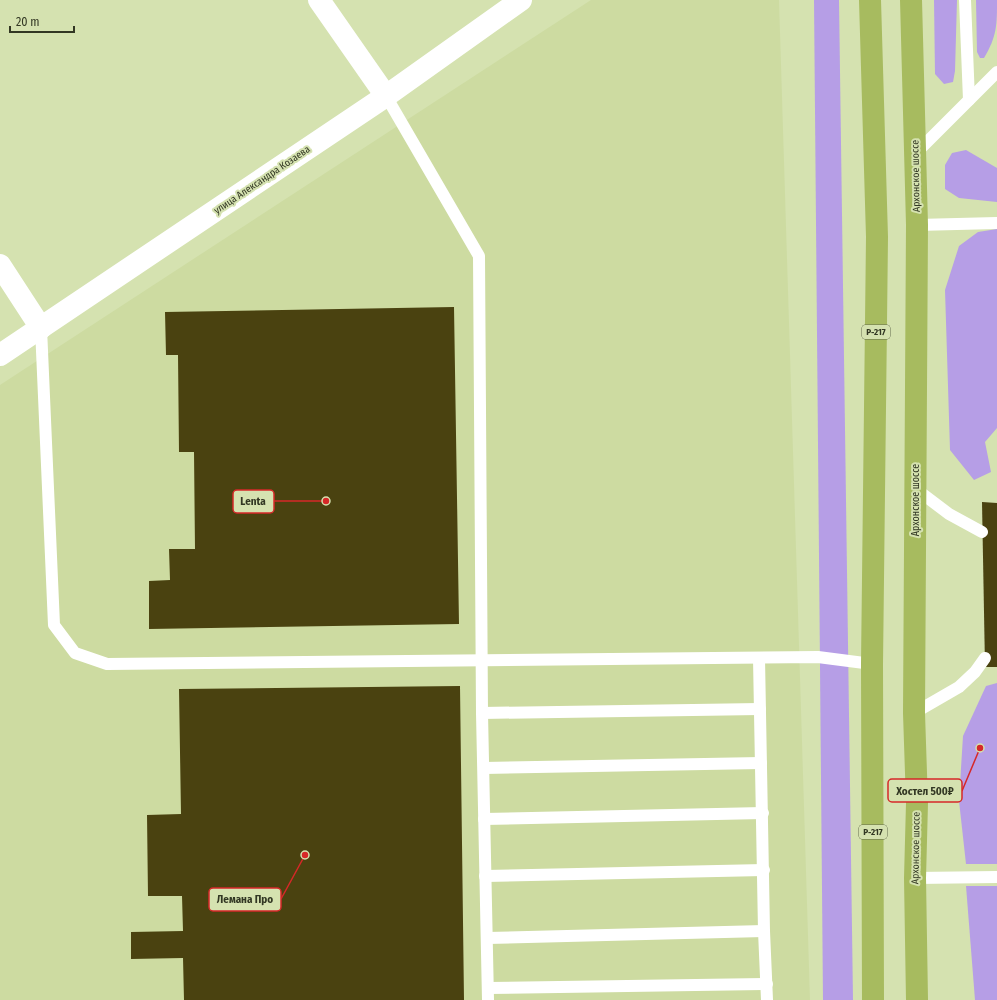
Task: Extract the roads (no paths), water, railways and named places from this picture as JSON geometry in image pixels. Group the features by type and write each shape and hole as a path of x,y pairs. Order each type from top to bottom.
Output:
{"highway":[{"name":"Р-217","path":"870,0 877,237 872,664 874,1000"},
{"name":"Архонское шоссе","path":"911,0 917,225 914,713 917,803 915,878 917,1000"}],"street":[{"path":"319,0 386,96"},
{"name":"улица Александра Козаева","path":"0,355 386,96 521,0"},
{"path":"0,265 41,328"}],"lane":[{"path":"965,0 969,100"},
{"path":"916,153 997,72"},
{"path":"386,96 479,256 481,661 488,994 767,984"},
{"path":"917,225 997,224"},
{"path":"41,328 54,625 75,653 107,664 818,657 872,664"},
{"path":"916,489 949,514 982,532"},
{"path":"759,658 764,931 767,1000"},
{"path":"914,713 959,687 975,672 984,658"},
{"path":"482,713 760,708"},
{"path":"484,768 761,763"},
{"path":"484,819 763,813"},
{"path":"485,876 764,870"},
{"path":"915,878 997,877"},
{"path":"487,938 764,931"}],"place":[{"name":"Lenta","path":"326,501"},
{"name":"Хостел 500₽","path":"980,748"},
{"name":"Лемана Про","path":"305,855"}]}
